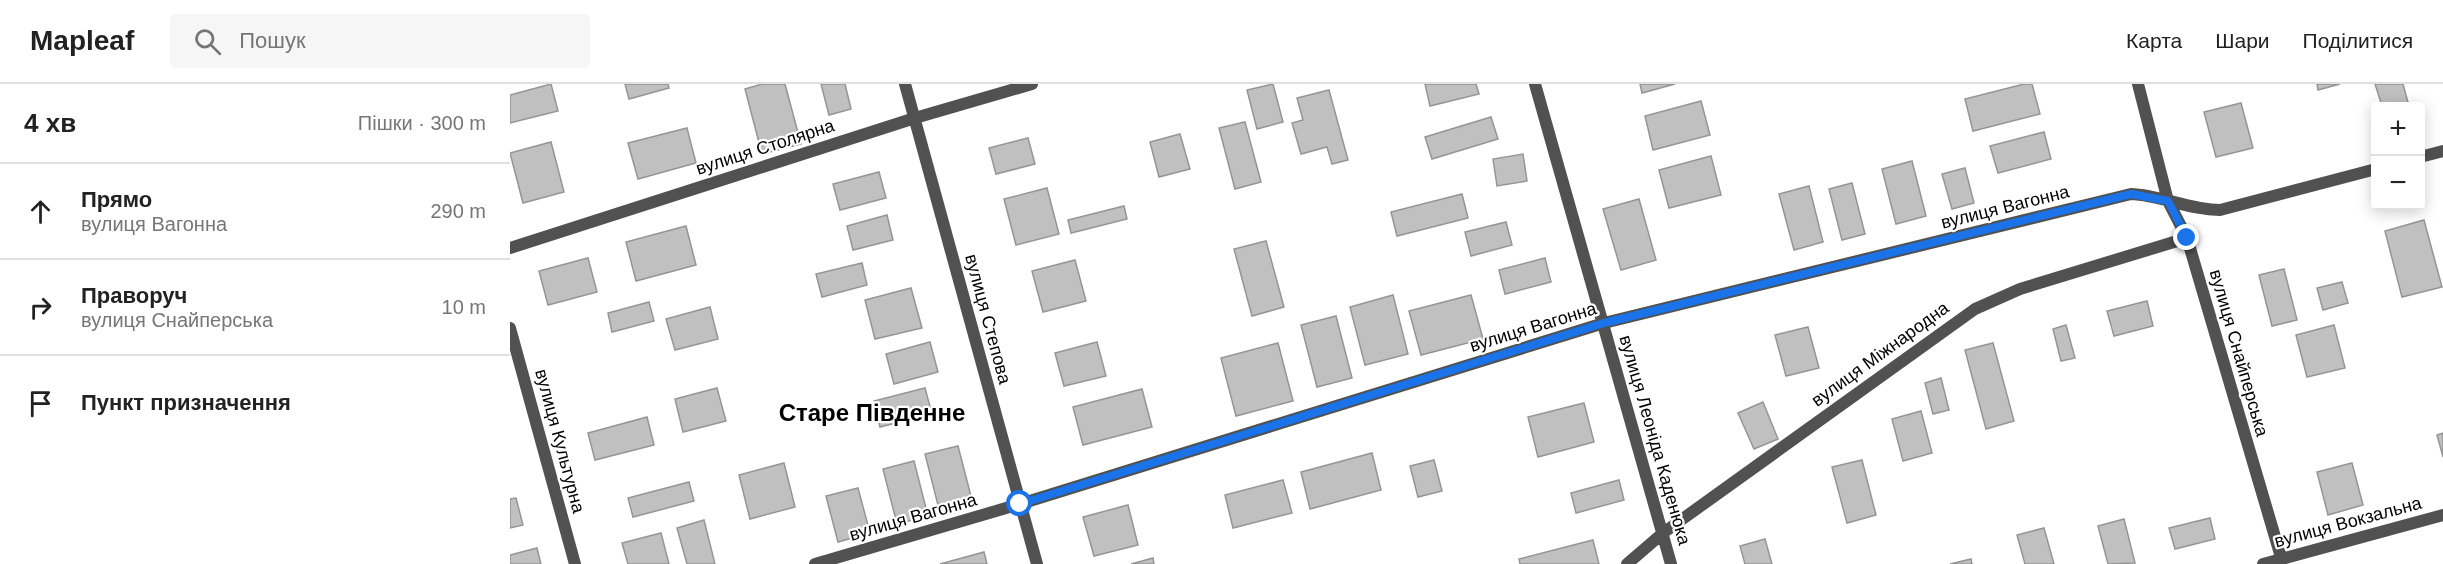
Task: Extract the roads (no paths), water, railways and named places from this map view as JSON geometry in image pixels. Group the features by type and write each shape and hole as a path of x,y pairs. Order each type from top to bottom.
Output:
{"street":[{"name":"вулиця Степова","path":"905,84 1037,564"},
{"name":"вулиця Столярна","path":"510,248 915,118 1032,84"},
{"name":"вулиця Леоніда Каденюка","path":"1535,84 1671,564"},
{"name":"вулиця Снайперська","path":"2138,84 2168,201 2187,238 2282,562"},
{"path":"2425,156 2443,151"},
{"name":"вулиця Вагонна","path":"815,564 1020,504 1604,323 2131,194 2206,210 2220,210 2371,170"},
{"name":"вулиця Міжнародна","path":"1627,564 1662,533 1975,309 2020,289 2187,238"},
{"name":"вулиця Культурна","path":"510,328 575,564"},
{"name":"вулиця Вокзальна","path":"2264,564 2282,562 2443,515"}],"district":[{"name":"Старе Південне","path":"872,413"}]}
